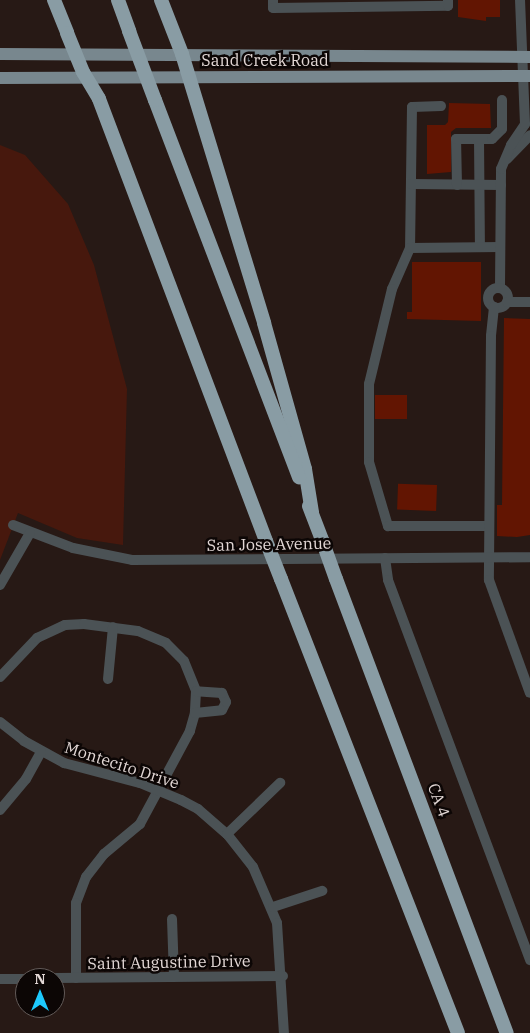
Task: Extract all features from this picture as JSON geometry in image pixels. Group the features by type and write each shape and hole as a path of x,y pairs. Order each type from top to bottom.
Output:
{"highway":[{"path":"54,0 72,33 99,99 266,541 458,1033"},
{"path":"64,0 72,33"},
{"name":"CA 4","path":"118,0 507,1033"},
{"path":"161,0 189,76 293,424 310,493 312,512"}],"main road":[{"name":"Sand Creek Road","path":"0,54 525,56"},
{"name":"Sand Creek Road","path":"0,78 527,76"}],"street":[{"path":"273,0 273,8 448,6 448,0"},
{"path":"507,159 511,145 525,124 527,76 520,0"},
{"path":"457,185 456,138 492,139 502,129 502,100"},
{"path":"441,106 412,107 410,248 392,289 368,392 369,462 384,521 394,527 488,526"},
{"path":"500,288 501,169 507,159 530,135"},
{"path":"479,139 480,247"},
{"path":"411,184 501,185"},
{"path":"410,248 500,247"},
{"path":"500,288 507,293 507,302"},
{"path":"500,288 488,293 489,303 494,307 503,306 507,302 530,302"},
{"path":"494,307 491,336 488,556 493,596 530,693"},
{"name":"San Jose Avenue","path":"13,525 74,548 132,560 530,556"},
{"path":"0,585 30,533"},
{"path":"385,558 388,580 530,960"},
{"path":"0,677 24,650 50,630 84,624 138,631 166,643 184,661 196,691 196,712 190,731 140,824 104,854 86,877 76,903 76,978"},
{"path":"108,679 113,627"},
{"path":"196,691 222,693 226,702 222,710 196,712"},
{"name":"Montecito Drive","path":"0,722 41,752 81,770 159,790 198,809 227,834 253,867 273,907 283,976 284,1033"},
{"path":"0,810 26,778 41,752"},
{"path":"227,834 280,784"},
{"path":"273,907 322,891"},
{"path":"172,919 174,977"},
{"name":"Saint Augustine Drive","path":"65,978 283,976"},
{"path":"0,979 15,979"}],"shaded area":[{"path":"0,145 25,155 68,204 94,265 127,389 123,545 77,538 18,513 0,560"}],"building":[{"path":"458,0 500,0 500,17 486,17 486,21 458,17"},
{"path":"449,103 490,104 491,128 456,128 451,132 451,172 427,174 427,125 445,125 448,122"},
{"path":"412,262 481,262 481,321 407,319 407,312 412,312"},
{"path":"504,318 530,319 530,535 517,537 497,536 497,505 502,505"},
{"path":"375,395 407,395 407,419 375,419"},
{"path":"398,484 437,485 436,511 397,510"}]}
